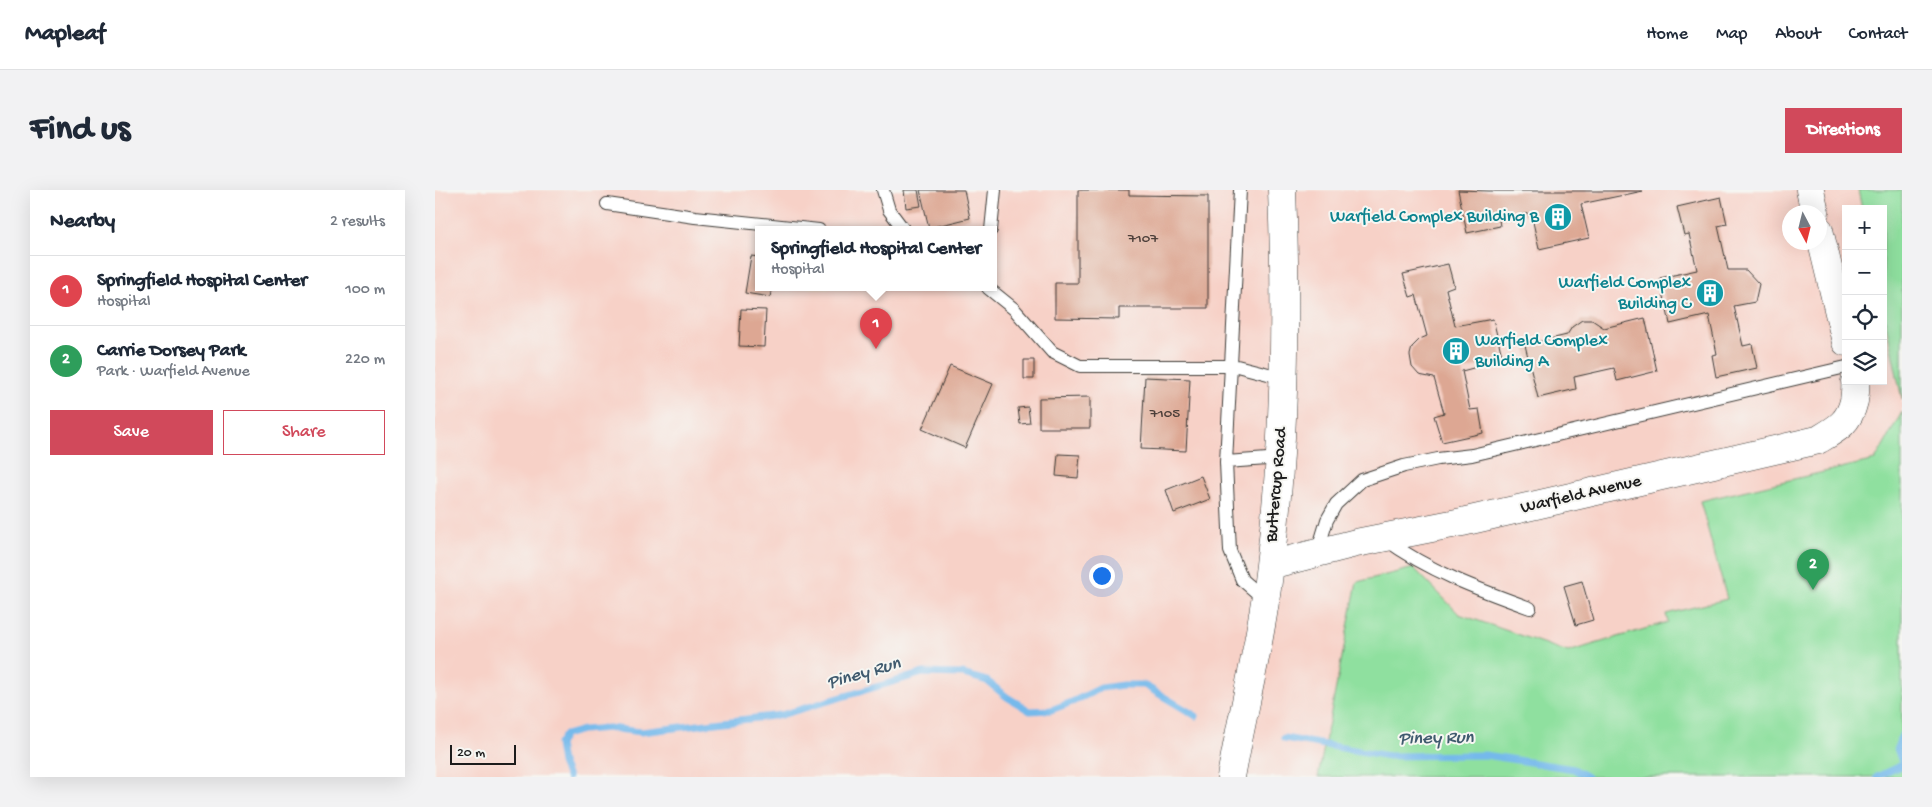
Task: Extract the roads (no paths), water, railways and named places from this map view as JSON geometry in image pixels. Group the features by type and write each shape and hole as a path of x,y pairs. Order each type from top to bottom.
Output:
{"street":[{"name":"Buttercup Road","path":"1231,777 1265,600 1281,458 1284,378 1283,190"},
{"path":"1810,190 1813,205"},
{"path":"1824,250 1846,340"},
{"name":"Warfield Avenue","path":"1270,565 1818,440 1836,429 1851,415 1856,385"}],"lane":[{"path":"883,190 889,210 901,226"},
{"path":"991,226 995,190"},
{"path":"1240,190 1226,462 1230,551 1242,580 1265,600"},
{"path":"607,204 695,217 781,226"},
{"path":"992,291 1014,309 1052,352 1080,366 1232,366 1284,378"},
{"path":"1317,553 1327,520 1336,504 1362,480 1404,466 1472,455 1842,368"},
{"path":"1226,462 1281,458"},
{"path":"1383,538 1407,555 1466,583 1530,608"}],"waterway":[{"name":"Piney Run","path":"568,777 562,763 559,744 565,735 583,730 609,728 641,732 781,715 923,673 963,674 987,681 1007,697 1030,711 1051,710 1101,688 1144,685 1196,716"},
{"path":"1902,735 1897,748 1902,762"},
{"name":"Piney Run","path":"1284,738 1389,756 1485,755 1574,769 1587,777"},
{"path":"1877,777 1902,765"}],"place":[{"name":"Warfield Complex Building B","path":"1558,217"},
{"name":"Warfield Complex Building C","path":"1710,293"},
{"name":"Springfield Hospital Center","path":"876,349"},
{"name":"Warfield Complex Building A","path":"1456,351"},
{"name":"Carrie Dorsey Park","path":"1813,590"}]}
